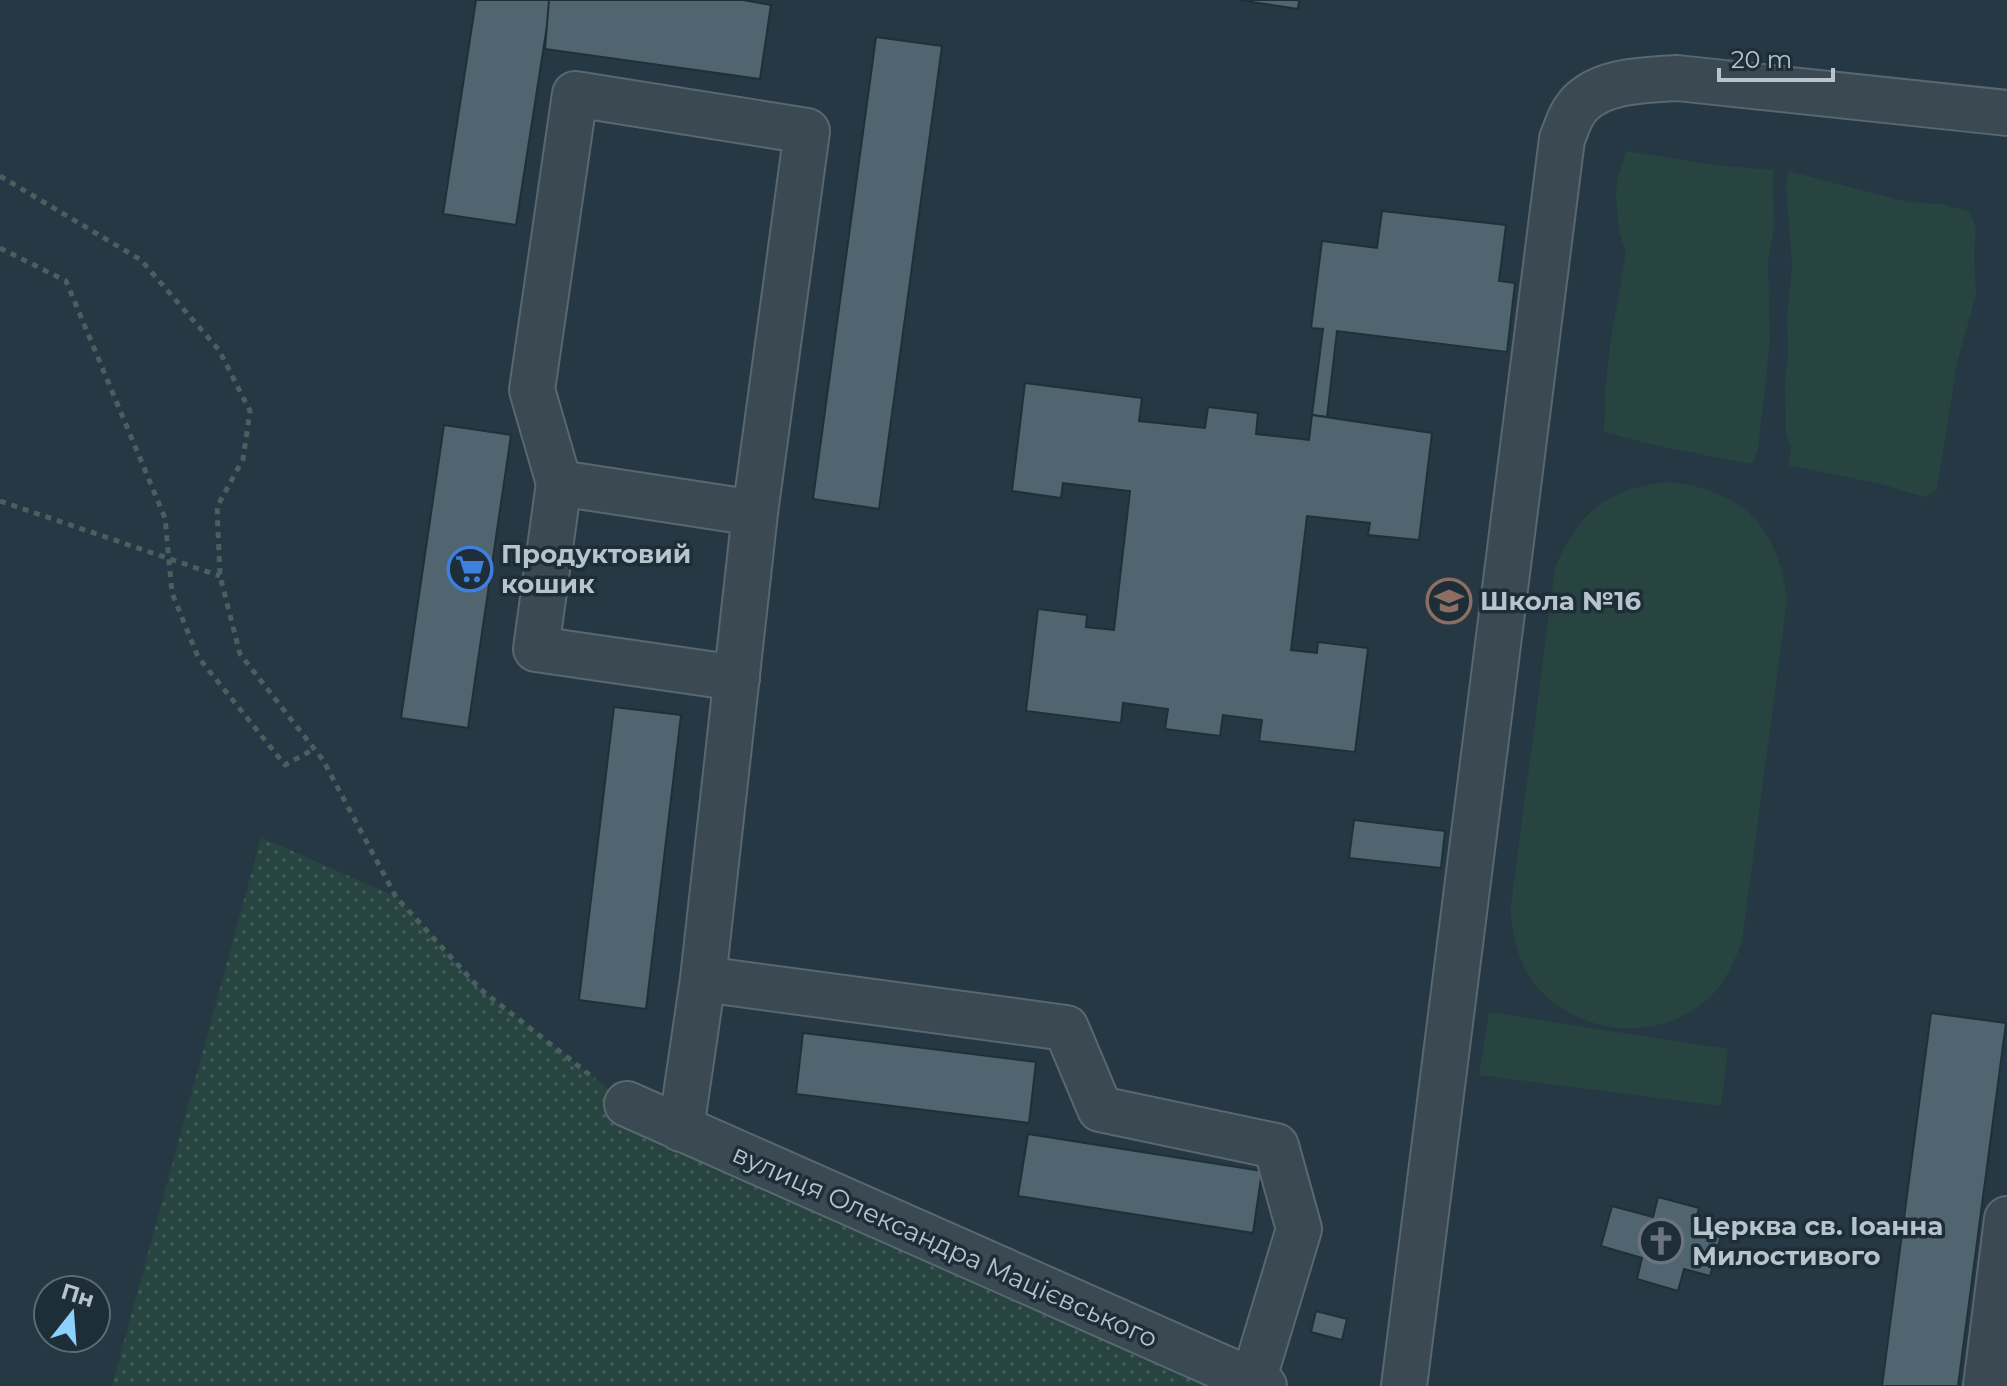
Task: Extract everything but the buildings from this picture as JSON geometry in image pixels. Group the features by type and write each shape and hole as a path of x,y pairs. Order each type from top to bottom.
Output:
{"street":[{"path":"1404,1386 1555,185 1562,139 1575,108 1596,93 1632,81 1677,78 2007,113"},
{"path":"681,1129 703,979 737,678 755,513 807,131 575,94 532,390 559,483 536,649 737,678"},
{"path":"559,483 755,513"},
{"path":"703,979 1066,1028 1100,1109 1276,1146 1299,1229 1258,1384"},
{"name":"вулиця Олександра Мацієвського","path":"627,1104 1258,1384"},
{"path":"1986,1386 2007,1219"}],"path":[{"path":"0,176 141,260 219,350 250,411 243,459 217,507 220,576 240,654 323,760 396,897 480,989 627,1104"},
{"path":"0,248 66,281 165,518 172,593 198,657 285,765 314,749"},
{"path":"0,501 220,576"}],"green space":[{"path":"1626,151 1714,165 1773,170 1774,228 1768,262 1770,342 1758,450 1752,464 1604,432 1610,345 1626,252 1619,232 1616,196 1617,180"},
{"path":"1788,171 1907,202 1941,204 1970,212 1976,228 1976,295 1957,363 1937,490 1924,497 1880,484 1788,465 1791,448 1786,433 1785,382 1792,265 1786,189"},
{"path":"1670,482 1718,494 1752,517 1775,552 1787,600 1742,942 1722,983 1690,1012 1666,1023 1640,1028 1613,1027 1588,1021 1564,1010 1543,993 1526,971 1520,957 1510,912 1555,568 1574,531 1598,506 1629,490"},
{"path":"261,837 396,897 480,989 627,1104 1264,1386 112,1386"},
{"path":"1489,1012 1728,1049 1721,1106 1479,1075"}],"place":[{"name":"Продуктовий кошик","path":"470,569"},
{"name":"Школа №16","path":"1449,601"},
{"name":"Церква св. Іоанна Милостивого","path":"1661,1241"}]}
